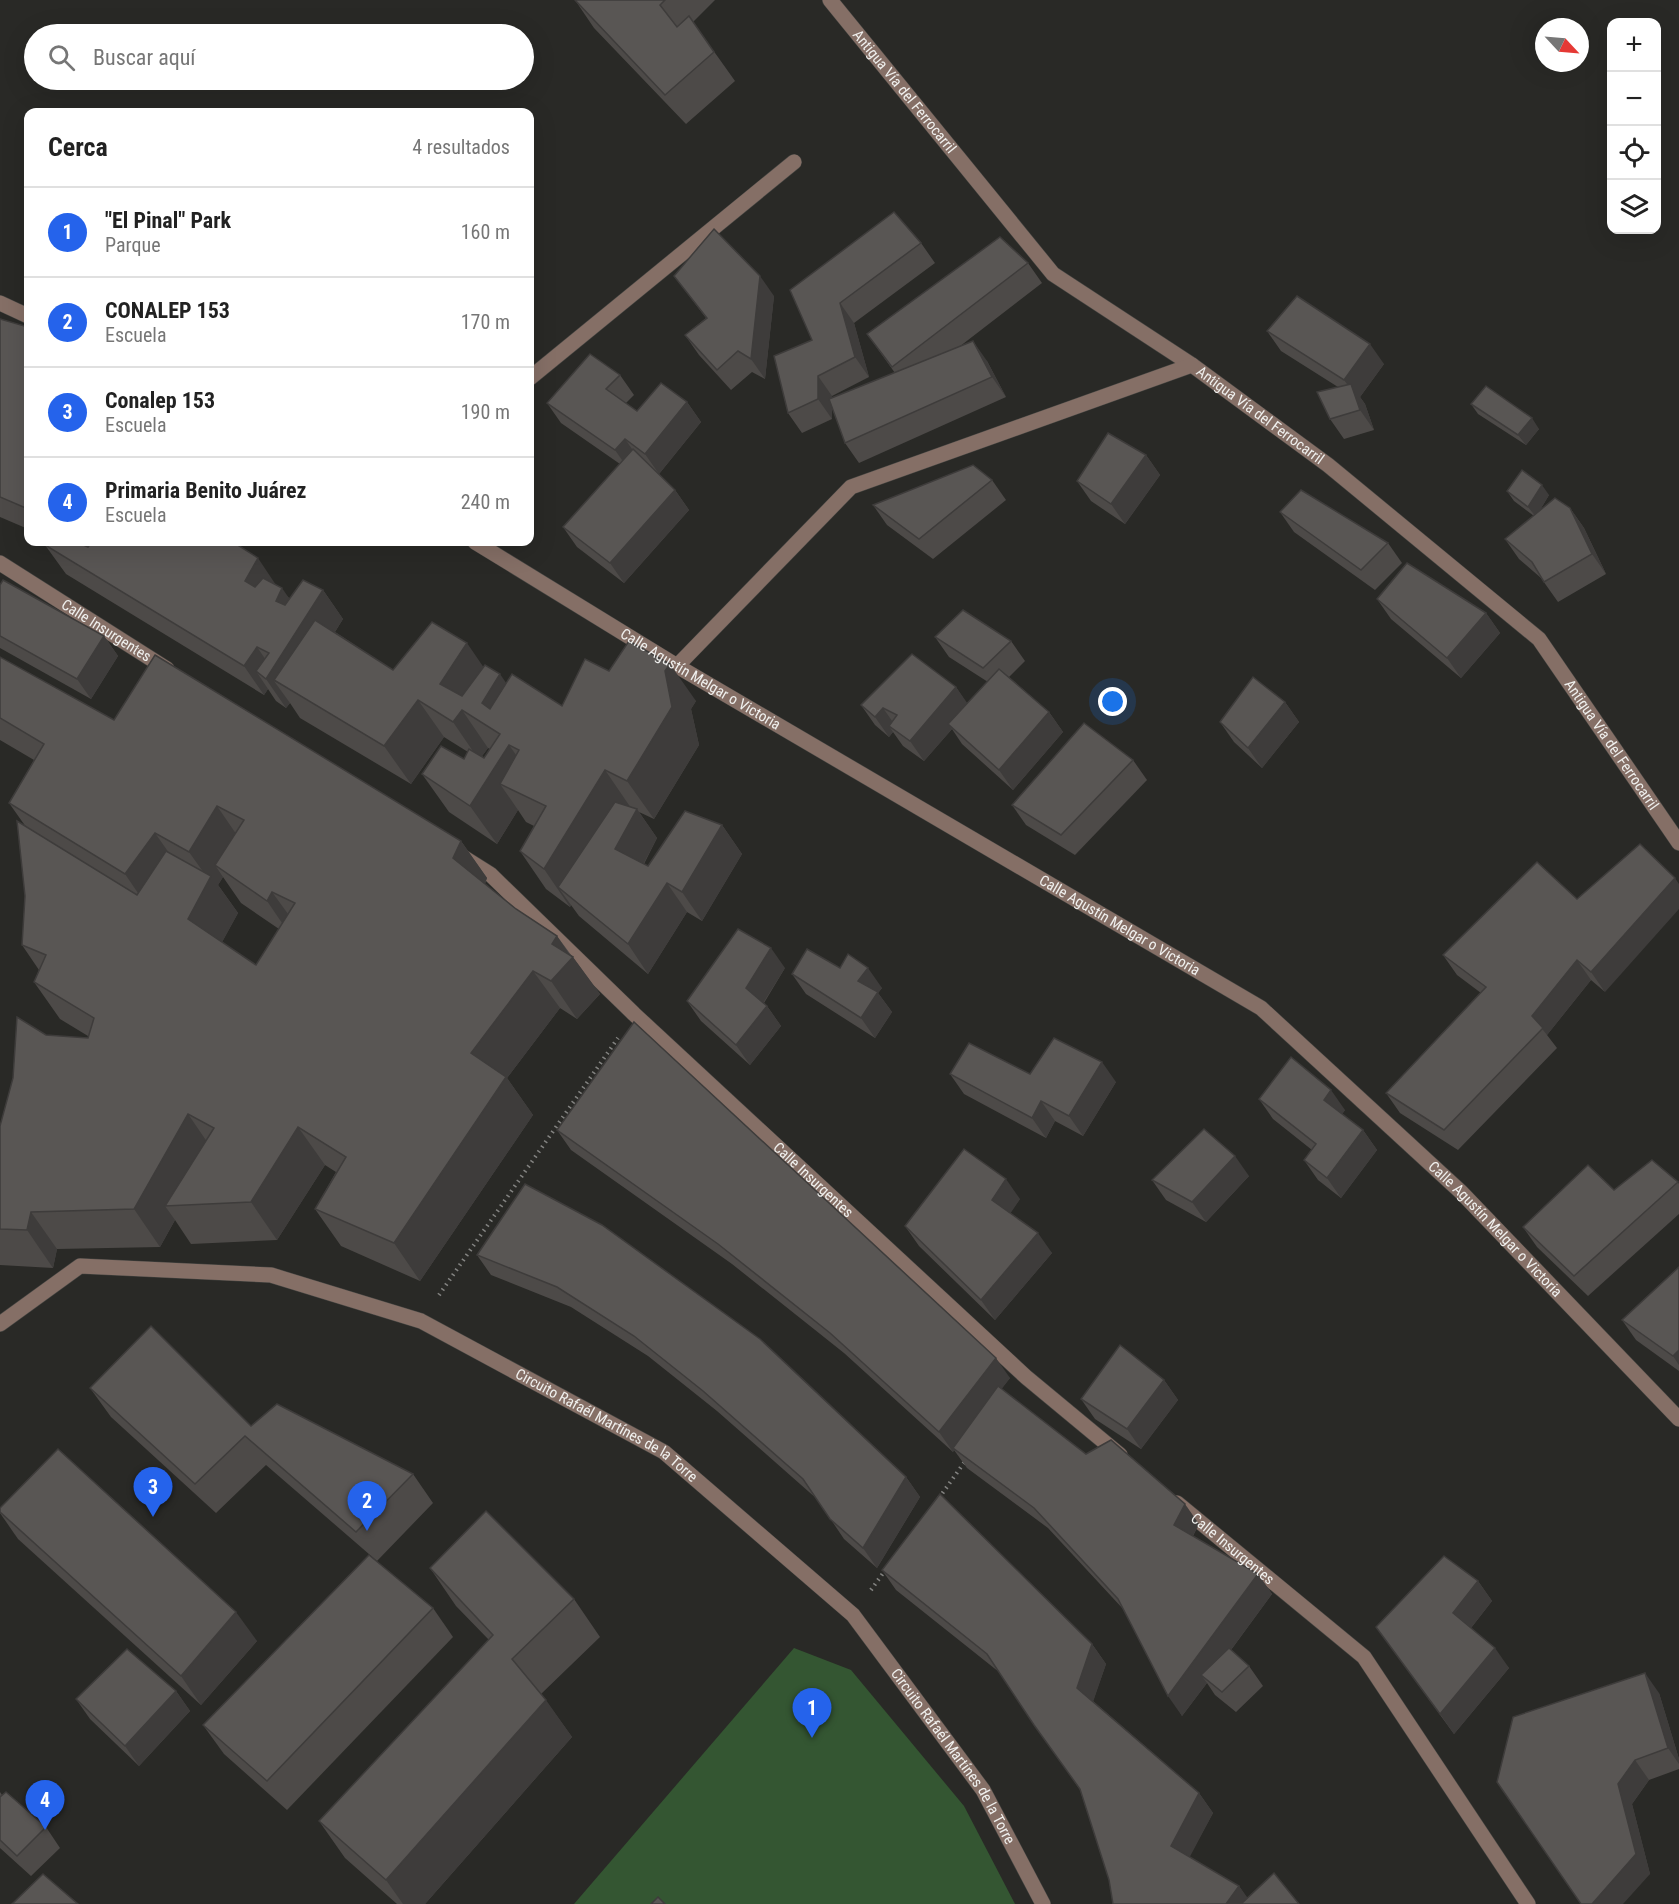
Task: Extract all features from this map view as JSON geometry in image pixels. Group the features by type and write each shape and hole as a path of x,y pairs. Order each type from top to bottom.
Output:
{"street":[{"name":"Antigua Vía del Ferrocarril","path":"830,0 1053,274 1192,365 1329,465 1539,639 1679,843"},
{"path":"534,375 794,162"},
{"path":"0,303 24,314"},
{"path":"677,666 851,487 1192,365"},
{"name":"Calle Agustín Melgar o Victoria","path":"482,546 677,666 1261,1008 1461,1192 1679,1419"},
{"name":"Calle Insurgentes","path":"0,563 180,677"},
{"name":"Calle Insurgentes","path":"450,849 490,874 634,1014 1026,1377 1136,1468"},
{"name":"Circuito Rafaél Martínes de la Torre","path":"0,1324 80,1266 271,1275 421,1321 664,1452 853,1615 982,1790 1043,1904"},
{"name":"Calle Insurgentes","path":"1163,1491 1364,1657 1528,1904"}],"path":[{"path":"421,1321 634,1014"},
{"path":"936,1501 971,1453"},
{"path":"853,1615 888,1567"}],"green space":[{"path":"794,1648 851,1670 964,1806 1015,1904 574,1904"}],"building":[{"path":"575,0 665,0 660,5 677,27 689,16 714,52 665,95"},
{"path":"894,212 921,243 840,303 855,357 818,376 818,399 788,413 774,356 812,340 790,290"},
{"path":"714,229 760,276 751,359 738,351 717,370 685,335 707,318 674,276"},
{"path":"1000,237 1028,263 892,367 867,334"},
{"path":"1297,296 1370,344 1344,380 1267,331"},
{"path":"0,319 24,326 24,507 0,497"},
{"path":"973,341 992,377 845,443 829,399"},
{"path":"590,354 620,375 606,389 637,411 661,383 687,402 645,454 625,439 615,450 547,403"},
{"path":"1351,384 1360,410 1330,419 1317,392"},
{"path":"1486,386 1532,418 1518,435 1471,404"},
{"path":"1108,433 1146,455 1111,504 1077,481"},
{"path":"633,449 675,490 610,563 563,527"},
{"path":"973,465 992,480 919,539 873,505"},
{"path":"1522,470 1542,485 1528,507 1507,491"},
{"path":"1301,490 1388,543 1361,570 1280,512"},
{"path":"1555,498 1570,508 1592,554 1544,582 1532,562 1505,539"},
{"path":"47,546 239,546 258,558 245,581 255,587 263,578 282,588 276,601 285,605 303,580 323,590 266,679 256,671 269,653 257,647 244,666"},
{"path":"1407,563 1486,613 1447,658 1377,599"},
{"path":"3,580 104,636 77,679 0,636 0,585"},
{"path":"963,610 1011,641 983,668 935,637"},
{"path":"315,620 393,670 432,622 467,643 440,684 462,696 485,665 500,674 482,703 490,709 512,674 562,706 585,659 609,671 629,641 670,664 665,671 672,707 627,781 605,770 544,869 520,851 546,806 500,784 519,750 509,745 470,806 422,774 441,746 464,759 469,749 484,758 500,734 462,710 453,722 418,700 384,746 274,680"},
{"path":"912,654 956,687 910,741 889,726 897,715 883,708 875,717 861,705"},
{"path":"155,655 461,841 453,858 516,909 557,936 552,944 573,957 551,981 533,971 471,1053 506,1077 394,1243 315,1209 346,1157 298,1127 251,1202 165,1206 214,1128 188,1114 134,1209 31,1212 27,1230 0,1229 0,1126 13,1078 17,1017 46,1035 88,1038 94,1018 34,982 46,955 22,945 25,896 17,821 137,895 166,851 211,876 188,919 256,965 295,903 272,892 267,901 215,865 244,820 217,806 189,852 155,833 125,874 9,803 44,744 0,718 0,657 114,720"},
{"path":"999,669 1049,712 999,770 948,724"},
{"path":"1253,677 1285,702 1248,748 1220,722"},
{"path":"1084,723 1133,760 1061,835 1012,805"},
{"path":"615,802 637,809 615,849 648,866 685,811 722,825 682,892 667,883 628,944 558,887"},
{"path":"1640,844 1675,878 1591,972 1577,960 1532,1016 1543,1028 1444,1130 1386,1093 1486,987 1443,955 1537,862 1577,899"},
{"path":"738,929 771,948 746,988 767,1006 736,1045 687,1001"},
{"path":"807,949 840,968 848,954 868,968 858,981 878,992 861,1018 792,974"},
{"path":"634,1022 996,1358 939,1432 830,1333 718,1244 557,1130"},
{"path":"1054,1038 1102,1062 1069,1116 1041,1101 1032,1118 950,1074 969,1043 1030,1074"},
{"path":"1291,1057 1331,1090 1324,1100 1363,1130 1327,1178 1304,1160 1316,1144 1259,1099"},
{"path":"1204,1129 1235,1156 1192,1202 1152,1180"},
{"path":"964,1149 1006,1179 992,1200 1038,1233 981,1300 905,1226"},
{"path":"1652,1160 1678,1182 1574,1276 1523,1227 1588,1165 1614,1190"},
{"path":"525,1184 602,1225 760,1339 906,1477 863,1548 830,1519 803,1479 703,1391 634,1336 557,1287 477,1255"},
{"path":"1679,1267 1679,1350 1673,1356 1622,1320"},
{"path":"151,1326 251,1426 277,1404 413,1474 356,1532 245,1436 195,1484 90,1388"},
{"path":"1120,1345 1164,1380 1127,1429 1081,1399"},
{"path":"998,1386 1086,1454 1111,1440 1185,1504 1174,1525 1258,1574 1168,1696 1118,1599 1034,1508 953,1448"},
{"path":"58,1449 236,1612 181,1676 0,1512 0,1508"},
{"path":"940,1494 1092,1644 1077,1688 1199,1793 1171,1846 1239,1886 1226,1904 1113,1904 1109,1880 1080,1789 987,1654 882,1570"},
{"path":"486,1511 574,1599 512,1659 546,1700 386,1880 319,1821 493,1635 430,1568"},
{"path":"369,1555 433,1608 267,1781 203,1725"},
{"path":"1444,1556 1478,1581 1453,1613 1495,1648 1440,1714 1376,1627"},
{"path":"1229,1648 1249,1666 1222,1692 1201,1675"},
{"path":"127,1649 176,1691 125,1746 76,1699"},
{"path":"1645,1673 1668,1748 1635,1760 1618,1784 1636,1854 1592,1904 1581,1904 1497,1782 1513,1717"},
{"path":"6,1792 46,1827 17,1856 0,1840 0,1797"},
{"path":"1274,1873 1299,1904 1241,1904"},
{"path":"43,1874 78,1904 12,1904"},
{"path":"658,1897 665,1904 651,1904"}],"place":[{"name":"Conalep 153","path":"153,1517"},
{"name":"CONALEP 153","path":"367,1531"},
{"name":"\"El Pinal\" Park","path":"812,1738"},
{"name":"Primaria Benito Juárez","path":"45,1830"}]}
